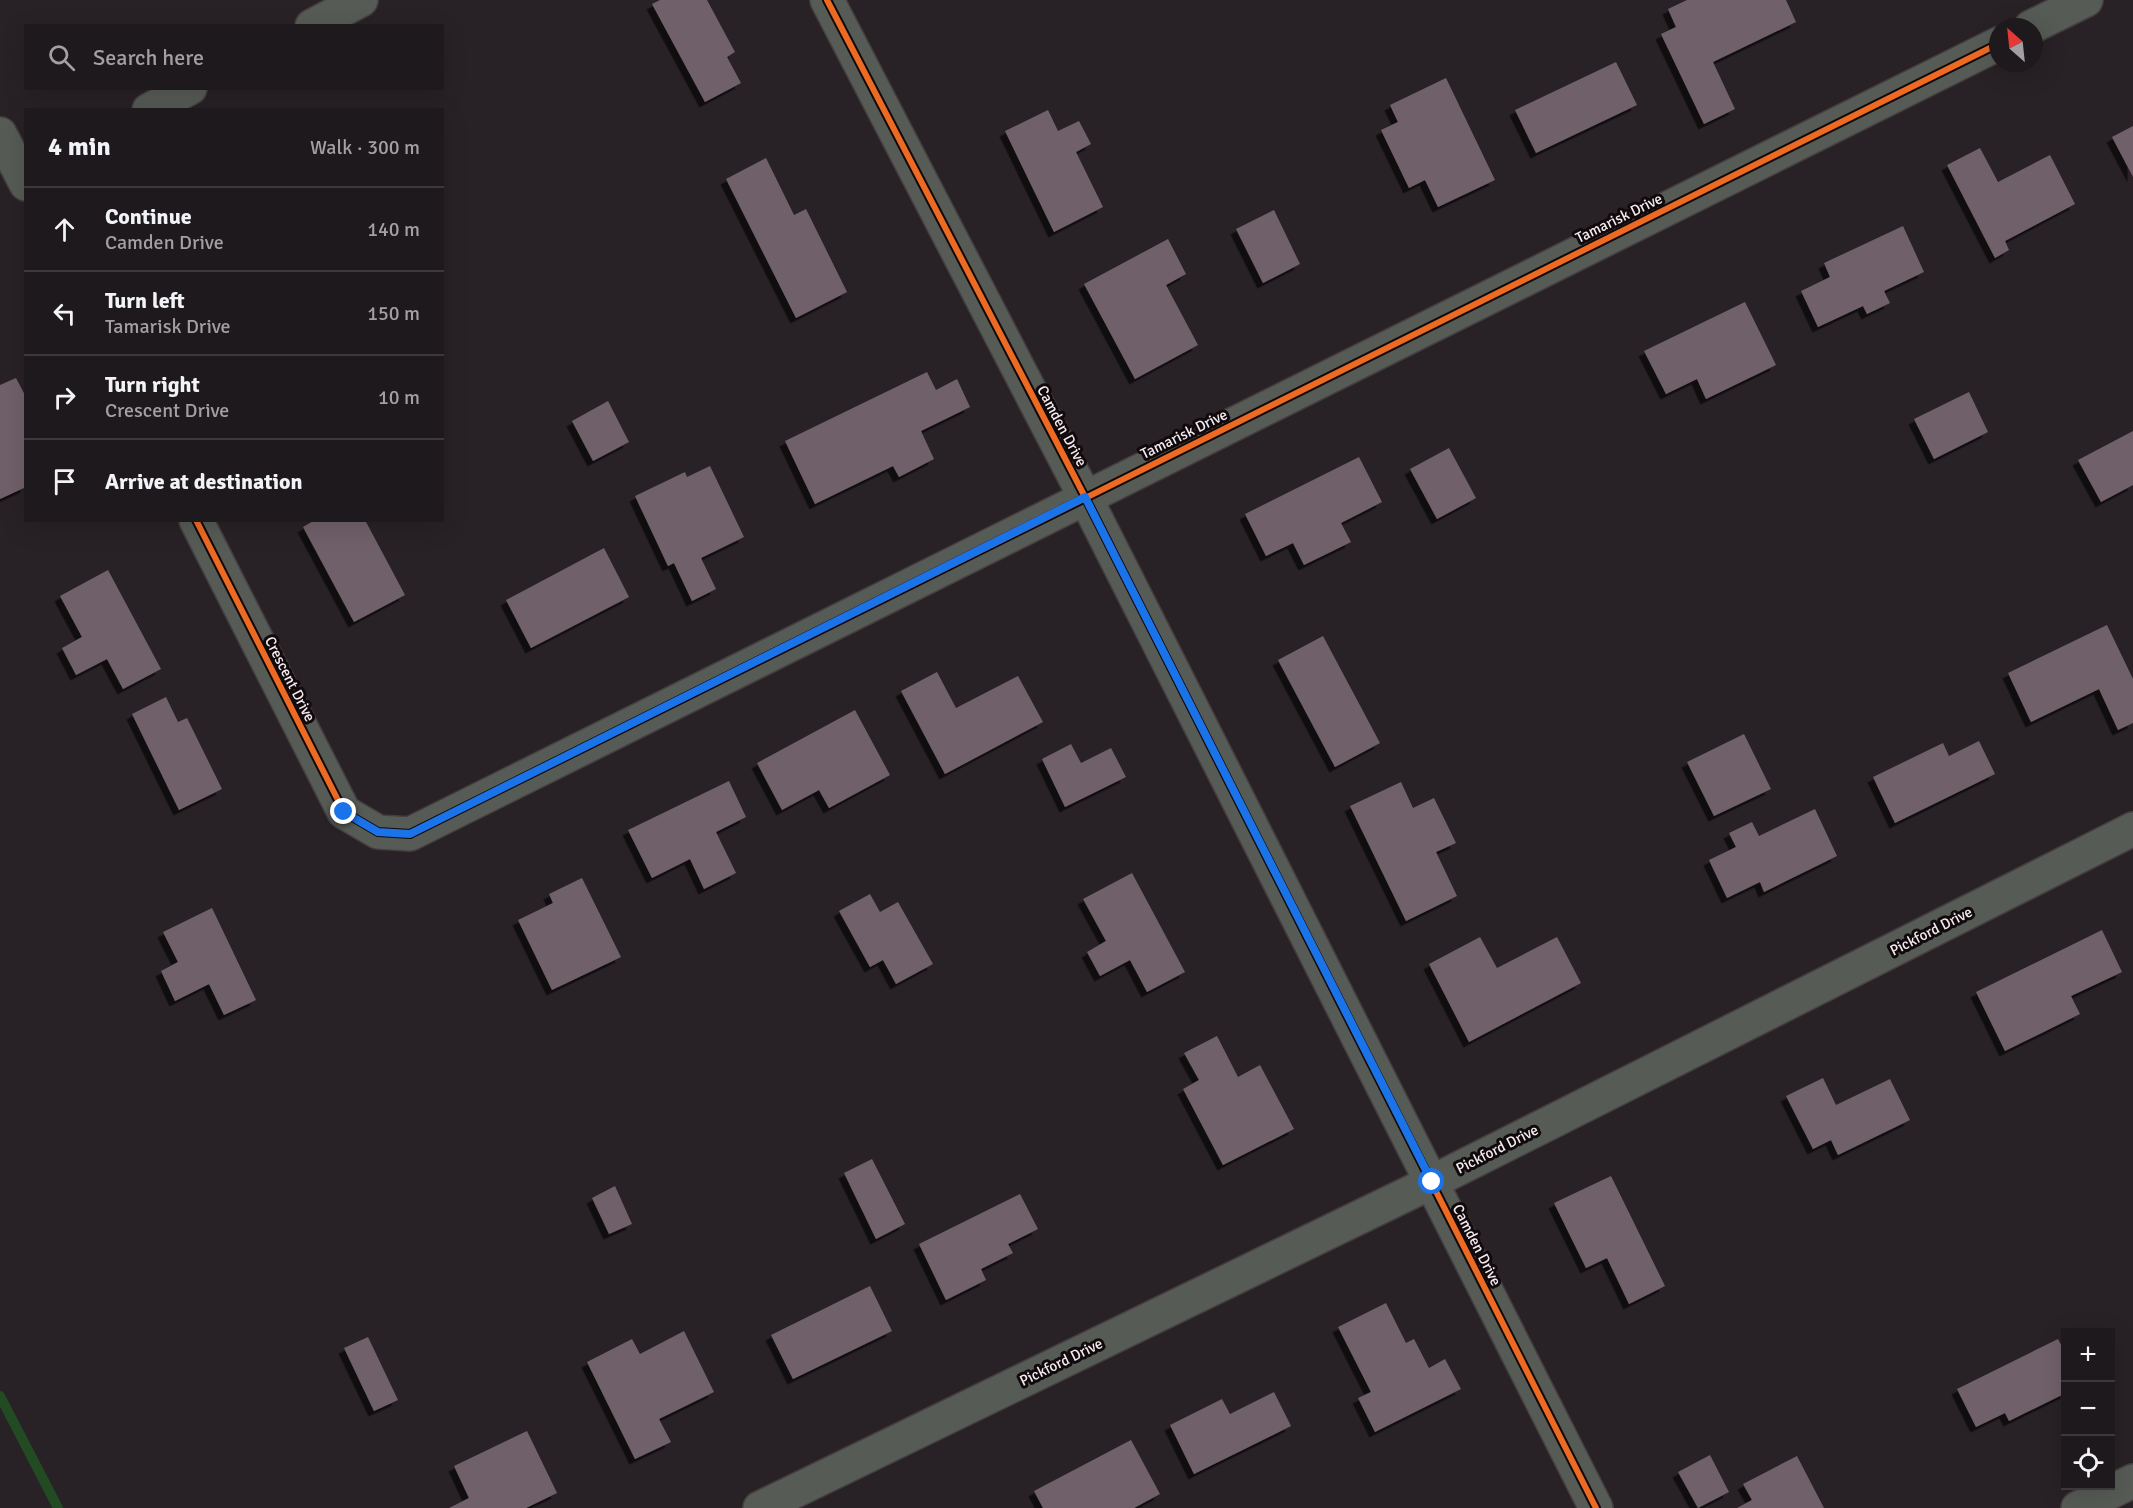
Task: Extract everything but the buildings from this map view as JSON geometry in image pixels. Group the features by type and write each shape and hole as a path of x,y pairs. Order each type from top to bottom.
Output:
{"street":[{"path":"316,24 361,0"},
{"name":"Camden Drive","path":"827,0 1085,497 1596,1508"},
{"path":"2043,21 2086,0"},
{"name":"Tamarisk Drive","path":"378,832 410,834 1989,48"},
{"path":"153,108 186,90"},
{"path":"0,134 18,180"},
{"name":"Crescent Drive","path":"197,522 344,812 378,832"},
{"name":"Pickford Drive","path":"760,1508 1432,1182 2133,829"},
{"path":"2078,1508 2133,1481"}],"waterway":[{"path":"0,1396 58,1508"}],"cycle path":[{"path":"827,0 1085,497 1596,1508"},
{"path":"197,522 344,812 378,832 410,834 1989,48"}],"route":[{"path":"344,812 378,832 410,834 1085,497 1432,1182"}]}
